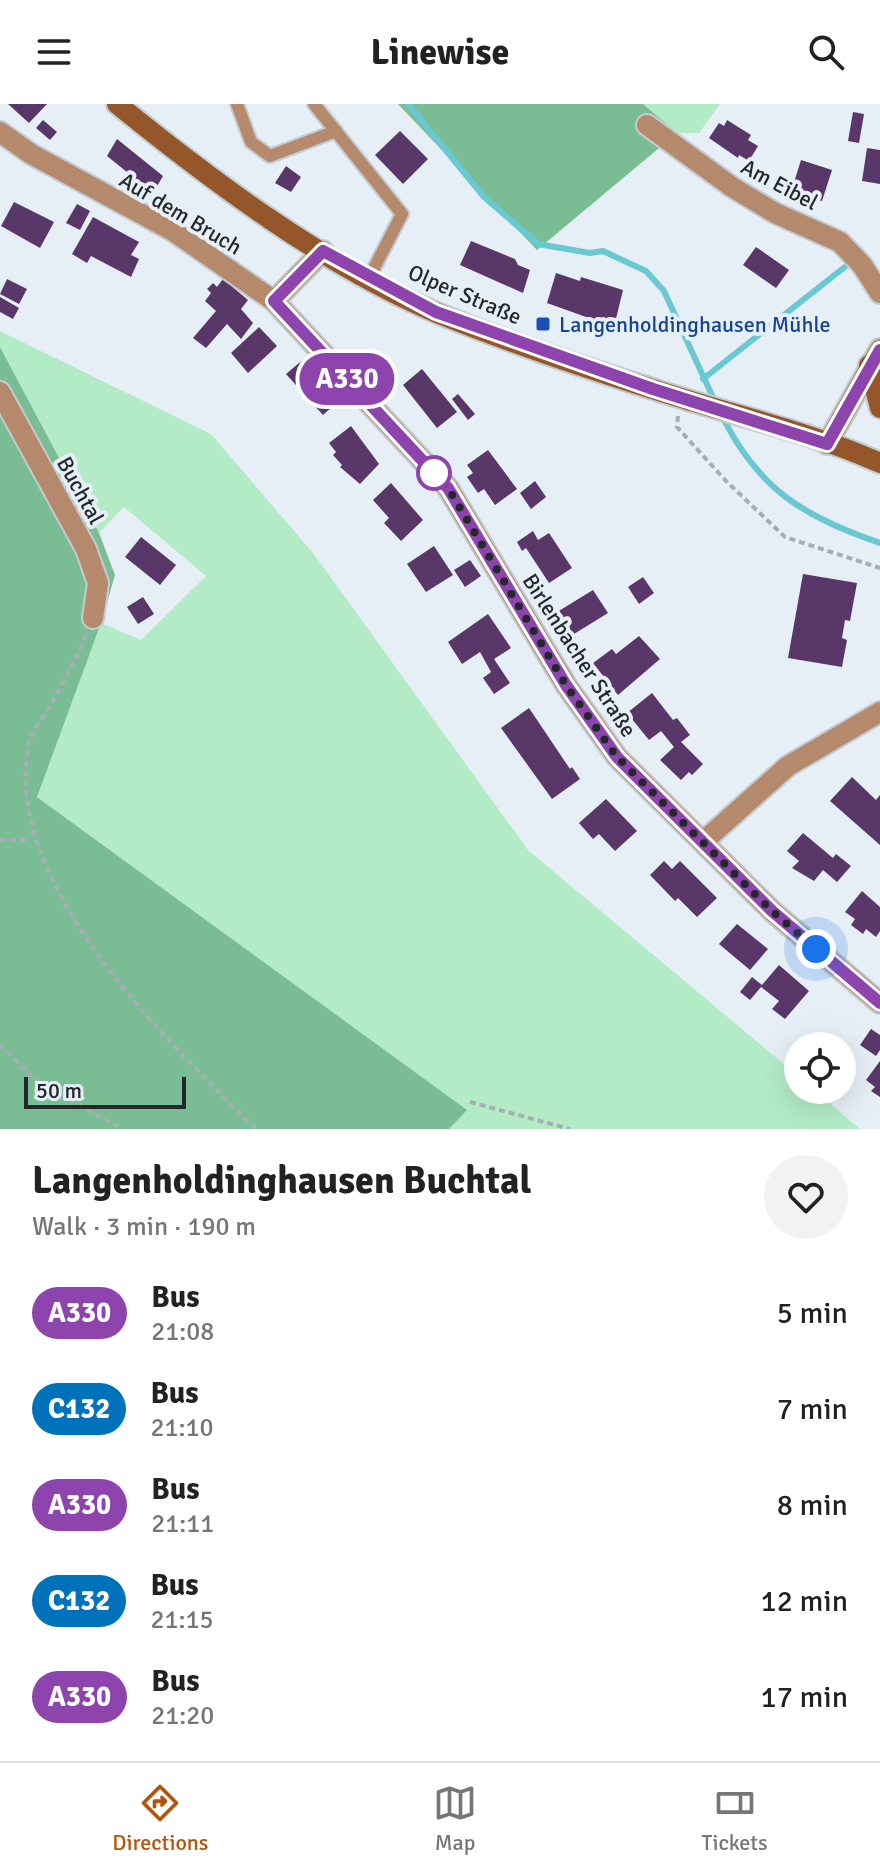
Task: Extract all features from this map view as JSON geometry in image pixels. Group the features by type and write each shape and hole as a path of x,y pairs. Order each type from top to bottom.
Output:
{"main road":[{"name":"Olper Straße","path":"117,104 246,203 369,278 436,312 680,398 880,463"},
{"path":"874,357 880,408"}],"street":[{"name":"Am Eibel","path":"647,125 732,187 775,213 840,242 862,265 880,293"},
{"name":"Auf dem Bruch","path":"0,132 31,154 173,231 274,301"},
{"path":"274,301 323,251"},
{"name":"Birlenbacher Straße","path":"274,301 448,488 566,685 617,757 772,911 880,1003"},
{"path":"827,444 874,357"},
{"name":"Buchtal","path":"0,392 86,549 98,583 93,618"},
{"path":"704,841 788,766 880,712"}],"lane":[{"path":"237,104 251,142 270,156 336,131"},
{"path":"314,104 402,214 369,278"}],"path":[{"path":"680,398 677,427 726,481 785,537 880,568"},
{"path":"93,618 75,662 30,741 22,785 29,840 50,891 131,1005 256,1129"},
{"path":"0,840 29,840"},
{"path":"0,1044 34,1079 122,1129"},
{"path":"470,1102 570,1129"}],"green space":[{"path":"398,104 643,104 677,133 537,250"},
{"path":"643,104 720,104 699,133 677,133"},
{"path":"0,331 211,434 313,553 528,850 784,1064 784,1104 831,1104 860,1129 449,1129 466,1110 36,796 101,623 141,640 206,576 124,507 99,533 0,347"},
{"path":"0,347 99,533 115,575 101,623 37,797 467,1110 449,1129 0,1129"}],"building":[{"path":"8,104 47,104 29,123"},
{"path":"853,112 864,114 859,143 848,141"},
{"path":"43,120 57,132 50,140 36,128"},
{"path":"727,120 751,135 748,140 758,146 749,161 739,155 738,158 709,138 719,123 724,126"},
{"path":"400,131 428,159 403,184 375,155"},
{"path":"117,139 163,176 153,193 107,156"},
{"path":"867,148 880,150 880,184 862,181"},
{"path":"801,160 832,170 822,201 791,192"},
{"path":"286,166 301,177 291,192 275,183"},
{"path":"14,202 54,222 40,248 1,226"},
{"path":"77,204 90,211 80,230 66,223"},
{"path":"93,217 139,242 131,255 139,259 131,277 91,256 87,263 72,254"},
{"path":"471,241 515,259 518,265 530,270 523,293 460,265"},
{"path":"756,247 789,270 776,288 743,265"},
{"path":"556,273 623,290 614,327 547,303"},
{"path":"7,279 27,289 19,304 0,294"},
{"path":"223,279 248,300 241,309 253,323 241,339 227,324 206,348 193,338 216,311 205,301 211,293 207,289 213,283 217,287"},
{"path":"0,297 19,308 13,319 0,312"},
{"path":"259,327 277,346 248,373 231,353"},
{"path":"305,358 341,399 323,415 286,374"},
{"path":"422,369 457,412 437,428 403,385"},
{"path":"458,394 475,414 468,420 452,399"},
{"path":"351,426 379,464 360,484 340,467 342,465 333,455 336,452 329,443"},
{"path":"488,450 517,489 495,505 484,489 478,493 467,477 473,473 467,465"},
{"path":"535,481 546,497 531,509 520,493"},
{"path":"391,483 423,520 401,541 384,523 389,518 373,500"},
{"path":"533,531 538,540 549,533 572,568 549,583 526,548 522,551 517,542"},
{"path":"141,537 176,565 160,585 125,557"},
{"path":"434,546 453,575 426,592 407,564"},
{"path":"470,560 481,576 465,587 454,570"},
{"path":"803,574 857,583 850,621 845,620 842,638 847,640 842,667 788,658"},
{"path":"643,577 654,593 639,604 628,587"},
{"path":"593,590 608,613 574,634 576,638 566,645 549,617"},
{"path":"143,597 154,614 138,624 127,607"},
{"path":"488,614 511,648 494,659 510,683 494,694 483,678 491,672 480,652 462,664 448,642"},
{"path":"639,636 660,659 618,695 593,663 612,649 616,654"},
{"path":"652,693 673,720 677,718 690,735 681,742 703,764 692,775 689,772 681,780 660,760 674,747 661,731 649,740 627,713"},
{"path":"529,708 580,779 552,799 501,728"},
{"path":"852,777 876,800 880,795 880,845 830,801"},
{"path":"606,799 637,831 615,851 599,834 593,839 579,823"},
{"path":"803,833 833,858 836,854 851,866 837,882 823,870 814,881 792,868 799,861 787,851"},
{"path":"664,861 672,869 680,861 717,898 697,917 678,898 675,901 650,875"},
{"path":"862,891 880,907 880,931 876,937 866,929 863,934 851,925 855,919 845,912"},
{"path":"737,924 768,949 750,970 719,944"},
{"path":"779,965 809,991 785,1019 772,1009 779,1001 761,987 750,1000 740,992 752,977 762,985"},
{"path":"871,1029 880,1035 880,1050 876,1056 860,1045"},
{"path":"880,1061 880,1097 871,1091 875,1087 866,1080"}],"waterway":[{"path":"408,104 484,197 538,244 590,253 603,251 646,271 664,291 716,404"},
{"path":"703,379 846,266"},
{"path":"721,414 750,462 785,496 827,522 880,543"}],"bus line":[{"name":"A330","path":"880,350 827,444 543,352 436,312 323,251 306,272 274,301 448,488 566,685 617,757 772,911 880,1003"}],"place":[{"name":"Langenholdinghausen Mühle","path":"543,324"}],"route":[{"path":"434,473 448,488 566,685 617,757 772,911 816,949"}]}
